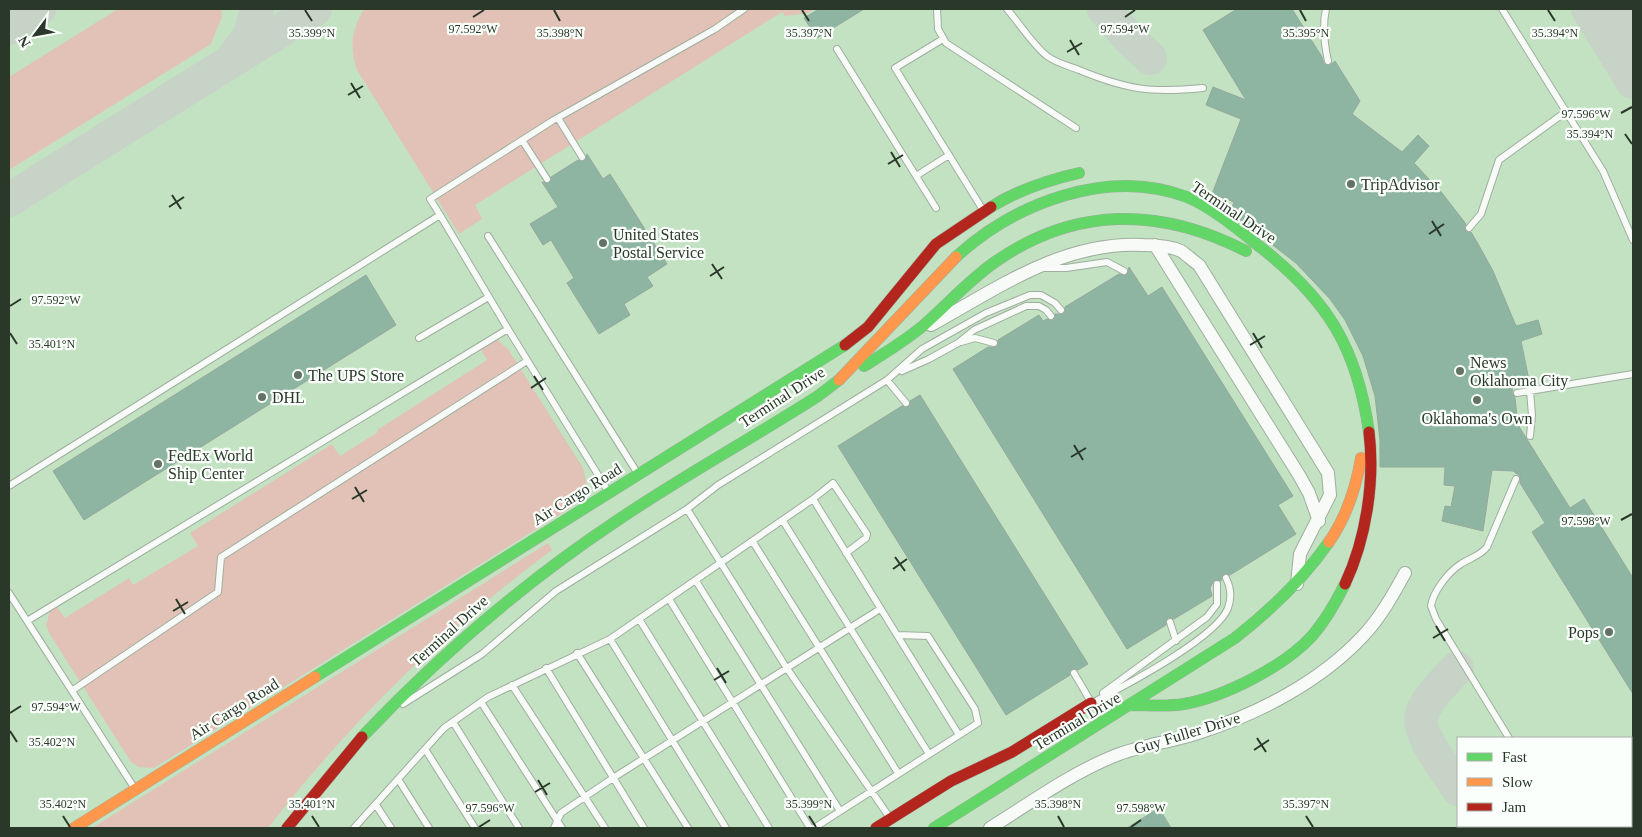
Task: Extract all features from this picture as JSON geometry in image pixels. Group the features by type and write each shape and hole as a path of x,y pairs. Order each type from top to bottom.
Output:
{"main road":[{"name":"Air Cargo Road","path":"74,828 848,342 868,327 936,244 983,210 1051,179 1079,172"},
{"name":"Terminal Drive","path":"287,828 338,765 383,716 451,650 540,575 618,521 832,386 875,346 954,257 994,227 1040,204 1084,192 1116,188 1158,188 1189,198 1262,251 1310,291 1336,326 1357,369 1368,410 1370,479 1365,522 1350,571 1341,591 1312,635 1292,653 1263,672 1211,695 1184,704 1130,705 934,828"},
{"path":"832,386 911,336 995,262 1038,238 1085,222 1143,218 1194,226 1227,239 1272,267 1315,305 1341,340 1354,378 1363,421 1360,476 1332,537 1297,585 1263,618 1130,705"},
{"path":"876,828 894,824 951,782 1012,752 1091,703"},
{"path":"1043,733 1055,752"}],"street":[{"path":"1155,245 1299,475 1309,493 1319,521"},
{"path":"911,336 1052,259 1104,246 1155,245 1180,251 1199,265 1328,473 1330,495 1319,521 1300,554 1297,585"},
{"name":"Guy Fuller Drive","path":"990,828 1097,764 1131,750 1198,733 1234,721 1294,690 1343,656 1364,635 1389,602 1405,573"}],"lane":[{"path":"609,493 487,298 430,199 558,118 715,29 744,9"},
{"path":"937,9 937,23 943,39 952,47 1076,128"},
{"path":"1007,9 1043,52 1054,60 1071,67 1106,81 1142,90 1164,92 1203,88"},
{"path":"1326,9 1323,28 1328,61"},
{"path":"1502,9 1603,171 1633,240"},
{"path":"943,39 894,68 983,210"},
{"path":"837,49 936,208"},
{"path":"1469,228 1482,214 1499,160 1567,111"},
{"path":"558,118 582,157"},
{"path":"522,140 547,179"},
{"path":"916,176 949,155"},
{"path":"9,486 440,215"},
{"path":"488,236 639,475"},
{"path":"1034,268 1066,268 1107,262 1124,270"},
{"path":"383,716 482,654 556,591 687,509 718,485 886,380 898,372 922,349 1016,299 1030,295 1042,295 1055,303 1061,310"},
{"path":"419,338 487,298"},
{"path":"898,372 929,359 958,343 974,330 1026,306 1039,306 1051,316"},
{"path":"27,621 508,329"},
{"path":"958,343 975,338 994,343"},
{"path":"73,690 218,592 221,557 527,361"},
{"path":"1517,393 1633,374"},
{"path":"886,380 906,404"},
{"path":"1530,391 1532,414 1530,436"},
{"path":"1508,737 1436,619 1431,606 1437,591 1454,570 1488,547 1516,479"},
{"path":"354,828 425,749 453,722 481,702 512,685 610,638 722,564 814,500 832,484 867,534 866,538 846,553"},
{"path":"814,500 959,735"},
{"path":"687,509 786,667 894,824"},
{"path":"783,521 929,754"},
{"path":"753,542 898,773"},
{"path":"1091,703 1146,674 1216,625 1227,610 1230,597 1230,588 1226,578"},
{"path":"696,581 840,811"},
{"path":"1091,703 1132,670 1176,641 1214,610 1219,598 1217,584"},
{"path":"9,593 73,690 135,790"},
{"path":"669,599 812,828 978,723 976,709 928,636 897,635"},
{"path":"554,828 562,813 612,778 880,609"},
{"path":"639,619 769,828"},
{"path":"1170,622 1176,641"},
{"path":"610,638 726,828"},
{"path":"577,653 688,828"},
{"path":"546,668 644,828"},
{"path":"1074,673 1091,703"},
{"path":"512,685 606,828"},
{"path":"481,702 562,828"},
{"path":"453,722 520,828"},
{"path":"425,749 475,828"},
{"path":"398,779 429,828"},
{"path":"376,805 390,828"}],"shaded area":[{"path":"9,9 1633,9 1633,828 9,828"},
{"path":"118,9 221,9 222,17 211,44 9,170 9,77"},
{"path":"364,9 815,9 808,13 785,16 782,12 475,205 482,219 459,234 357,70 353,54 353,38 354,31"},
{"path":"486,339 497,340 508,349 583,468 587,486 581,501 154,768 139,767 131,762 51,636 46,626 50,611 57,607 65,618 129,578 133,585 198,546 190,533 332,444 340,456 378,432 377,430 487,360 478,345 478,342"},
{"path":"548,543 552,550 474,612 400,679 332,751 268,828 92,828"}],"building":[{"path":"819,9 864,9 817,38 804,18"},
{"path":"1237,9 1292,9 1322,57 1324,64 1329,66 1335,61 1360,101 1352,114 1402,152 1418,135 1429,146 1414,163 1442,193 1466,224 1465,231 1471,232 1493,271 1516,326 1538,320 1542,334 1521,341 1529,380 1513,383 1512,393 1515,398 1518,425 1570,508 1584,499 1633,578 1633,694 1532,532 1545,523 1520,483 1520,476 1513,471 1492,470 1483,531 1442,521 1445,506 1451,507 1455,486 1444,485 1445,467 1380,467 1380,440 1375,396 1363,356 1345,320 1330,299 1296,263 1230,212 1234,202 1212,194 1241,119 1206,105 1213,87 1246,100 1203,30"},
{"name":"United States Postal Service","path":"587,154 603,179 610,174 667,264 647,277 653,286 624,304 630,315 599,334 567,283 574,278 551,240 543,245 530,224 558,207 542,182 549,183 551,177 578,160 585,161"},
{"path":"1129,267 1148,296 1162,287 1293,496 1278,505 1296,534 1230,575 1224,574 1221,581 1214,580 1210,588 1212,596 1174,619 1168,617 1166,625 1127,649 953,369 988,347 997,347 998,340 1039,315 1043,321 1047,319 1054,320 1055,314 1064,314 1065,307 1119,274 1127,275"},
{"path":"366,275 396,325 84,520 53,471"},
{"path":"920,395 1088,664 1078,670 1071,669 1070,675 1006,715 838,446 902,406 909,407 910,401"},
{"path":"1159,808 1171,828 1127,828"}],"taxiway":[{"path":"9,28 39,9"},
{"path":"234,57 250,35 257,9"},
{"path":"9,200 315,9"},
{"path":"1104,9 1127,36 1150,58"},
{"path":"1588,9 1633,82"},
{"path":"1623,9 1620,33 1625,63"},
{"path":"1457,668 1428,701 1424,708 1421,722 1423,731 1440,763 1457,788"}],"traffic: fast":[{"path":"991,207 1034,186 1079,173"},
{"path":"956,257 1006,221 1034,206 1064,195 1126,186 1157,189 1187,197 1215,212 1259,246 1303,285 1321,306 1347,350 1364,402 1369,432"},
{"path":"864,366 917,331 995,262 1025,244 1056,230 1087,222 1119,219 1150,220 1182,226 1246,251"},
{"path":"315,677 845,345"},
{"path":"362,737 421,678 482,622 547,570 640,505 793,412 839,380"},
{"path":"934,828 1235,638 1286,593 1329,542"},
{"path":"1130,705 1164,706 1184,704 1217,695 1253,679 1286,658 1312,636 1322,624 1345,584"}],"traffic: slow":[{"path":"839,380 956,257"},
{"path":"1329,542 1350,502 1361,458"},
{"path":"74,828 315,677"}],"traffic: jam":[{"path":"845,345 868,327 936,244 991,207"},
{"path":"1345,584 1358,548 1367,510 1371,471 1369,432"},
{"path":"876,828 951,781 1012,752 1091,703"},
{"path":"287,828 362,737"}],"place":[{"name":"TripAdvisor","path":"1351,184"},
{"name":"United States Postal Service","path":"603,243"},
{"name":"News Oklahoma City","path":"1460,371"},
{"name":"The UPS Store","path":"298,375"},
{"name":"DHL","path":"262,397"},
{"name":"Oklahoma's Own","path":"1477,400"},
{"name":"FedEx World Ship Center","path":"158,464"},
{"name":"Pops","path":"1609,632"}]}
